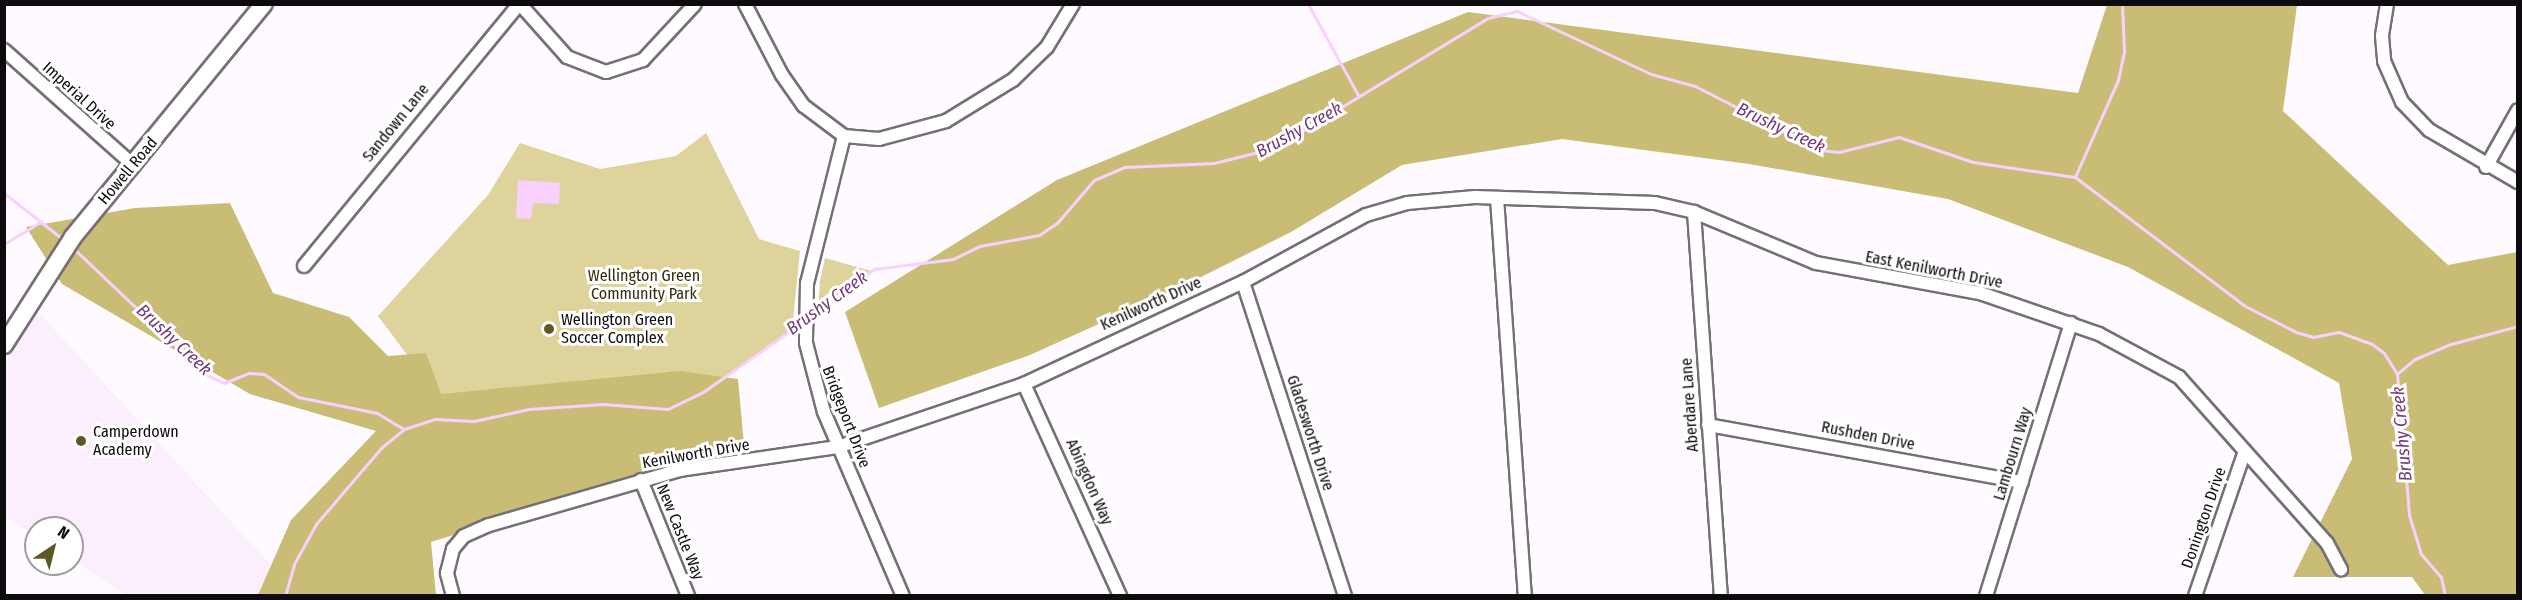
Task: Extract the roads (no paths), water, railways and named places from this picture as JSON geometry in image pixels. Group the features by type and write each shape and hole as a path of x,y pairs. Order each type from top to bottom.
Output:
{"main road":[{"name":"Howell Road","path":"7,334 86,221 264,4"}],"street":[{"path":"520,4 567,57 606,72 643,60 695,4"},
{"name":"Sandown Lane","path":"304,266 450,82 520,4"},
{"path":"745,4 790,89 844,136 898,137 936,126 974,106 1031,64 1073,4"},
{"path":"2387,4 2384,61 2402,102 2430,130 2517,182"},
{"name":"Imperial Drive","path":"4,50 133,165"},
{"path":"2487,166 2517,110"},
{"name":"Bridgeport Drive","path":"844,136 806,296 806,340 813,382 838,447 903,596"},
{"name":"Kenilworth Drive","path":"453,596 447,565 453,549 469,534 641,480 838,447 1024,384 1243,282 1381,209 1445,198 1497,198"},
{"path":"1497,198 1525,596"},
{"name":"East Kenilworth Drive","path":"1497,198 1639,201 1694,212 1816,263 1980,293 2071,323 2168,369 2328,544 2341,569"},
{"name":"Aberdare Lane","path":"1694,212 1721,596"},
{"name":"Gladesworth Drive","path":"1243,282 1345,596"},
{"name":"Lambourn Way","path":"1986,596 2071,323"},
{"name":"Abingdon Way","path":"1024,384 1120,596"},
{"name":"Rushden Drive","path":"1708,425 2022,482"},
{"name":"Donington Drive","path":"2195,596 2245,451"},
{"name":"New Castle Way","path":"641,480 688,596"}],"waterway":[{"path":"1308,4 1358,95"},
{"path":"2075,177 2118,80 2124,51 2122,4"},
{"name":"Brushy Creek","path":"809,318 874,269 953,259 980,246 1039,235 1057,223 1094,180 1125,167 1214,163 1274,148 1488,18 1517,11 1651,74 1695,86 1820,150 1839,152 1899,137 1973,162 2075,177 2245,306 2296,332 2313,337 2339,332 2372,344 2384,353 2397,374 2409,515 2421,554 2441,577 2445,596"},
{"name":"Brushy Creek","path":"4,193 65,241"},
{"path":"4,244 42,221"},
{"name":"Brushy Creek","path":"72,247 207,375 224,383 249,373 264,374 298,397 377,413 404,429"},
{"name":"Brushy Creek","path":"285,596 294,564 316,524 382,447 404,429 434,419 474,421 529,409 603,404 668,409 703,392 804,321"},
{"path":"2397,374 2415,359 2451,344 2518,326"}],"place":[{"name":"Wellington Green Soccer Complex","path":"549,329"},
{"name":"Camperdown Academy","path":"81,441"}],"park label":[{"name":"Wellington Green Community Park","path":"644,285"}]}
